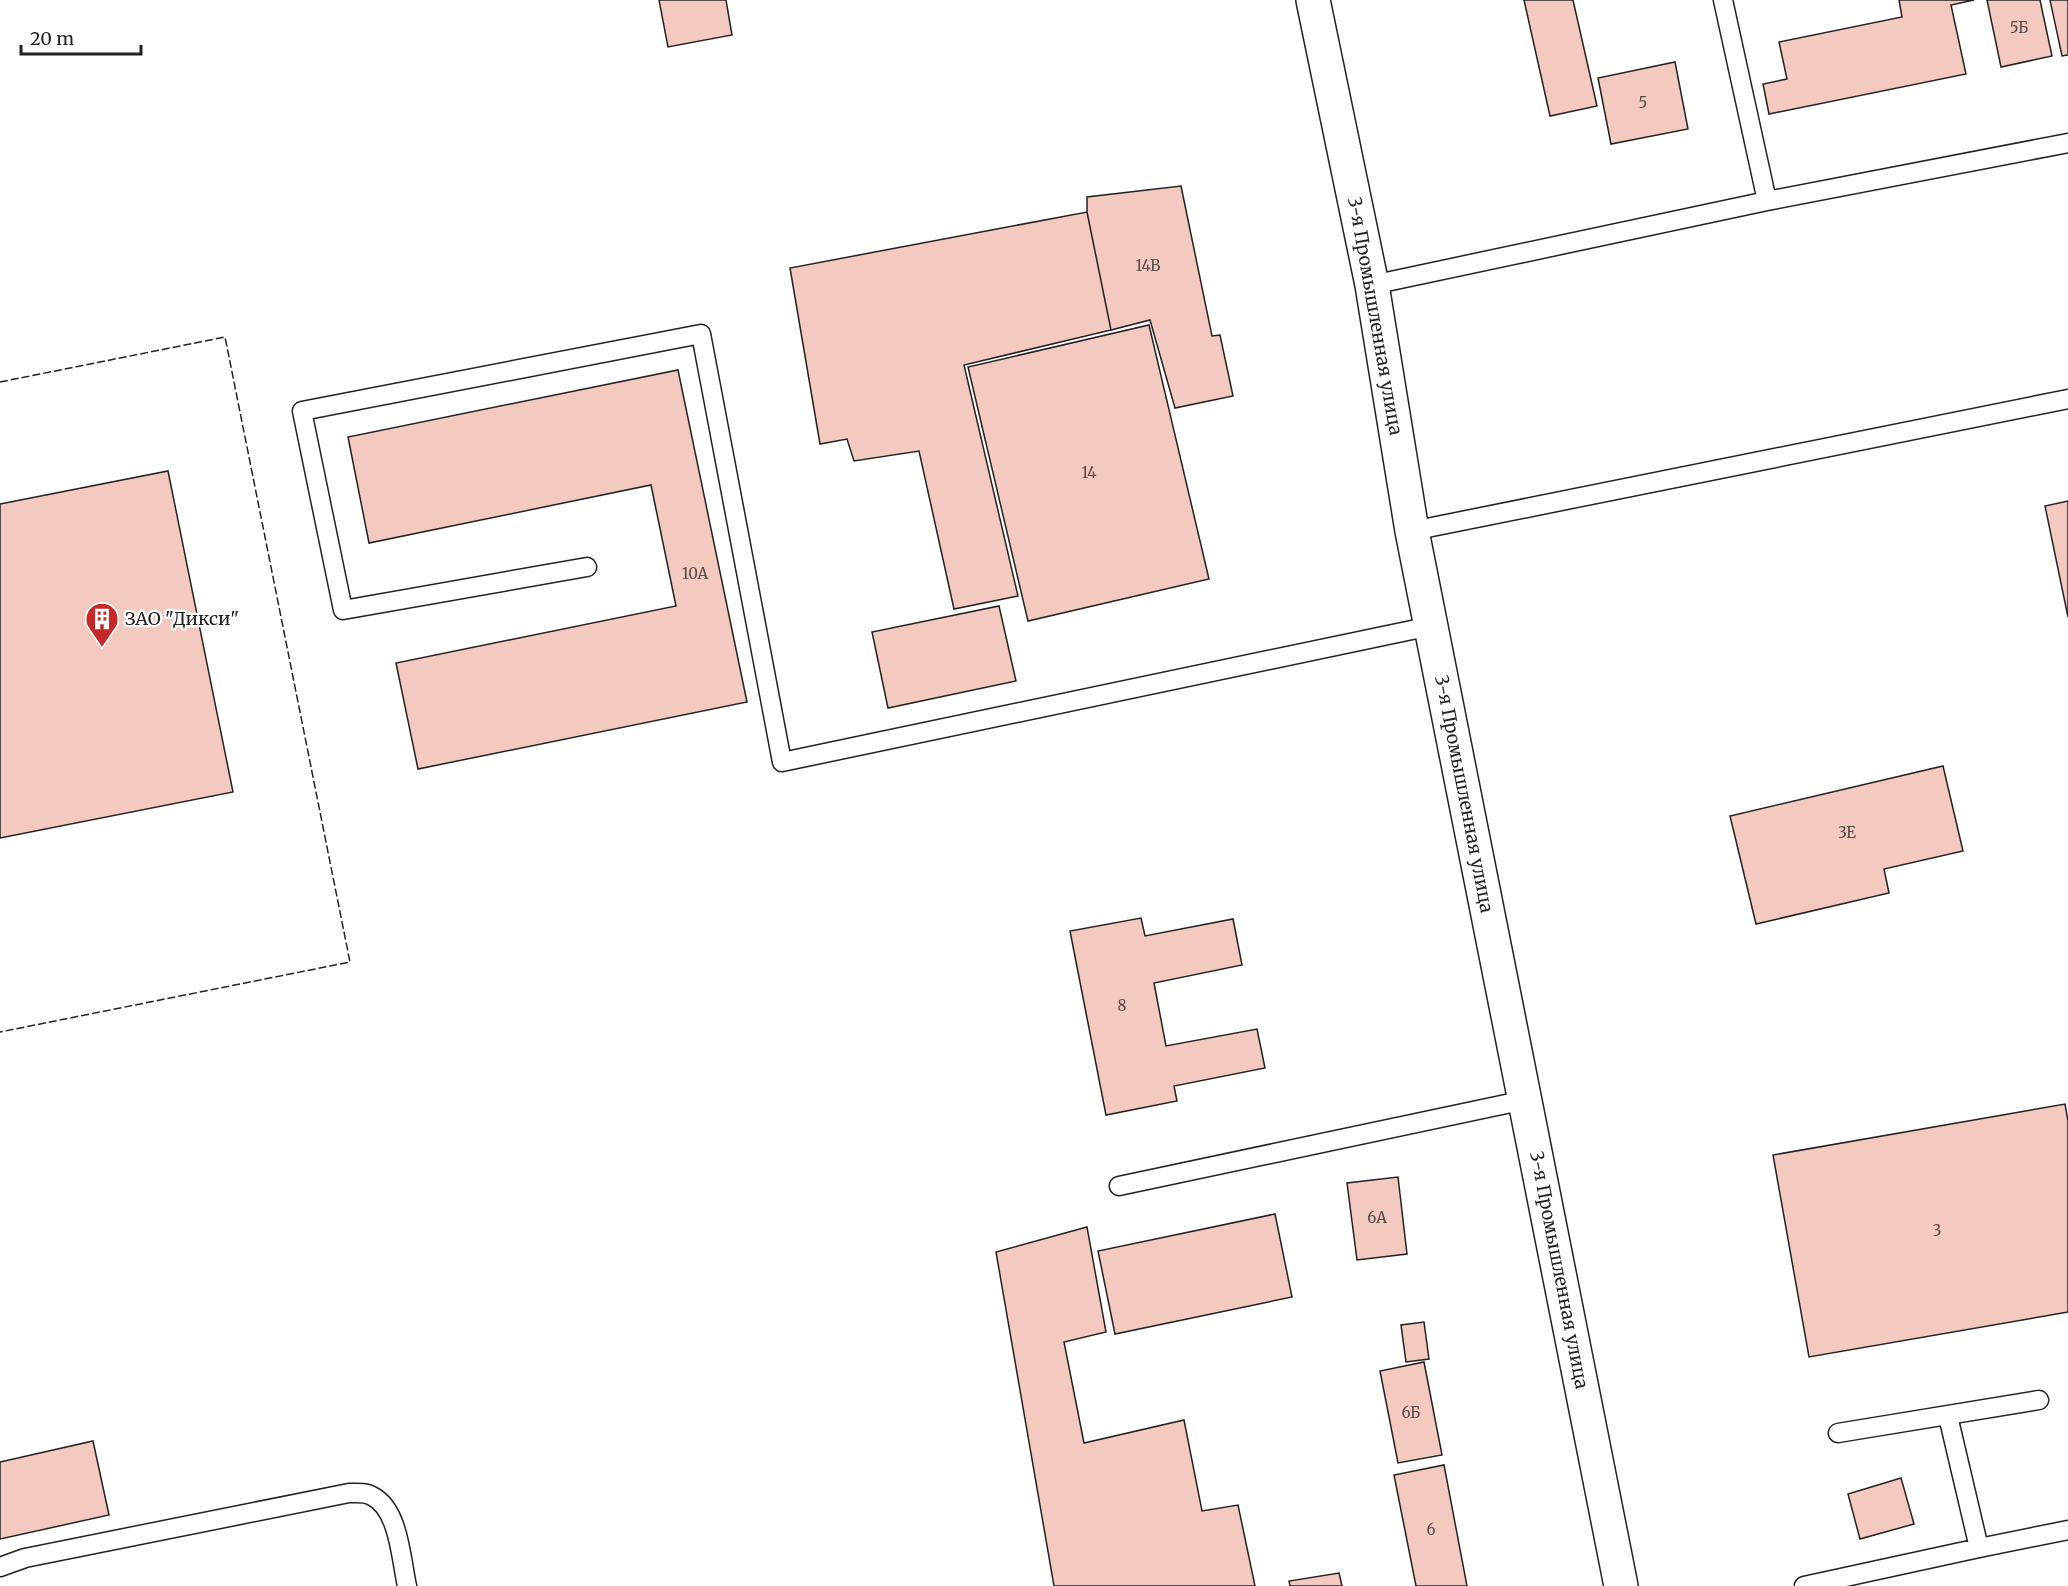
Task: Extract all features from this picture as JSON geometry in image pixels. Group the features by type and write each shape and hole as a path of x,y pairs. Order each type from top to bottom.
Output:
{"street":[{"name":"3-я Промышленная улица","path":"1313,0 1372,285 1412,531 1621,1586"}],"lane":[{"path":"1723,0 1767,201"},
{"path":"1372,285 1767,201 2068,143"},
{"path":"586,567 342,610 303,411 701,334 782,762 1431,626"},
{"path":"1412,531 2068,399"},
{"path":"1119,1186 1525,1100"},
{"path":"1838,1433 2039,1400"},
{"path":"1948,1416 1979,1548"},
{"path":"0,1567 24,1558 349,1493 370,1494 384,1504 394,1524 407,1586"},
{"path":"1804,1586 2068,1530"}],"building":[{"path":"659,0 726,0 732,35 668,47"},
{"path":"1524,0 1573,0 1597,106 1550,116"},
{"path":"1899,0 1974,0 1951,5 1966,74 1769,114 1763,84 1787,79 1779,42 1902,17"},
{"path":"1987,0 2040,0 2052,56 2001,67"},
{"path":"2050,0 2068,0 2068,55 2062,56"},
{"path":"1675,62 1688,129 1611,144 1598,78"},
{"path":"1181,186 1212,336 1220,335 1233,396 1175,408 1150,320 1111,330 1087,212 1087,197"},
{"path":"1087,212 1111,330 964,365 1018,596 954,609 919,451 854,461 847,439 820,444 790,268"},
{"path":"1149,325 1209,579 1028,621 968,367"},
{"path":"678,370 747,702 418,769 396,663 676,606 651,485 369,543 348,437"},
{"name":"ЗАО \"Дикси\"","path":"168,471 233,792 0,838 0,504"},
{"path":"2068,501 2068,617 2045,506"},
{"path":"999,606 1016,681 888,708 872,632"},
{"path":"1943,766 1963,851 1884,869 1889,893 1756,924 1730,816"},
{"path":"1141,918 1145,936 1233,919 1242,965 1154,983 1166,1046 1257,1029 1265,1068 1174,1086 1177,1101 1106,1115 1070,931"},
{"path":"2065,1104 2068,1121 2068,1312 1809,1357 1773,1155"},
{"path":"1398,1177 1407,1254 1357,1260 1347,1183"},
{"path":"1275,1214 1292,1297 1115,1334 1098,1251"},
{"path":"1087,1227 1106,1332 1064,1342 1084,1443 1184,1420 1202,1511 1238,1505 1255,1586 1054,1586 996,1252"},
{"path":"1424,1322 1429,1359 1406,1362 1401,1325"},
{"path":"1424,1362 1442,1455 1398,1463 1380,1371"},
{"path":"93,1441 109,1515 0,1539 0,1462"},
{"path":"1444,1465 1467,1586 1416,1586 1394,1475"},
{"path":"1901,1478 1914,1524 1860,1539 1848,1494"},
{"path":"1339,1573 1342,1586 1290,1586 1289,1581"}],"fence":[{"path":"0,382 225,337 350,962 0,1032"}],"place":[{"name":"ЗАО \"Дикси\"","path":"102,648"}]}
